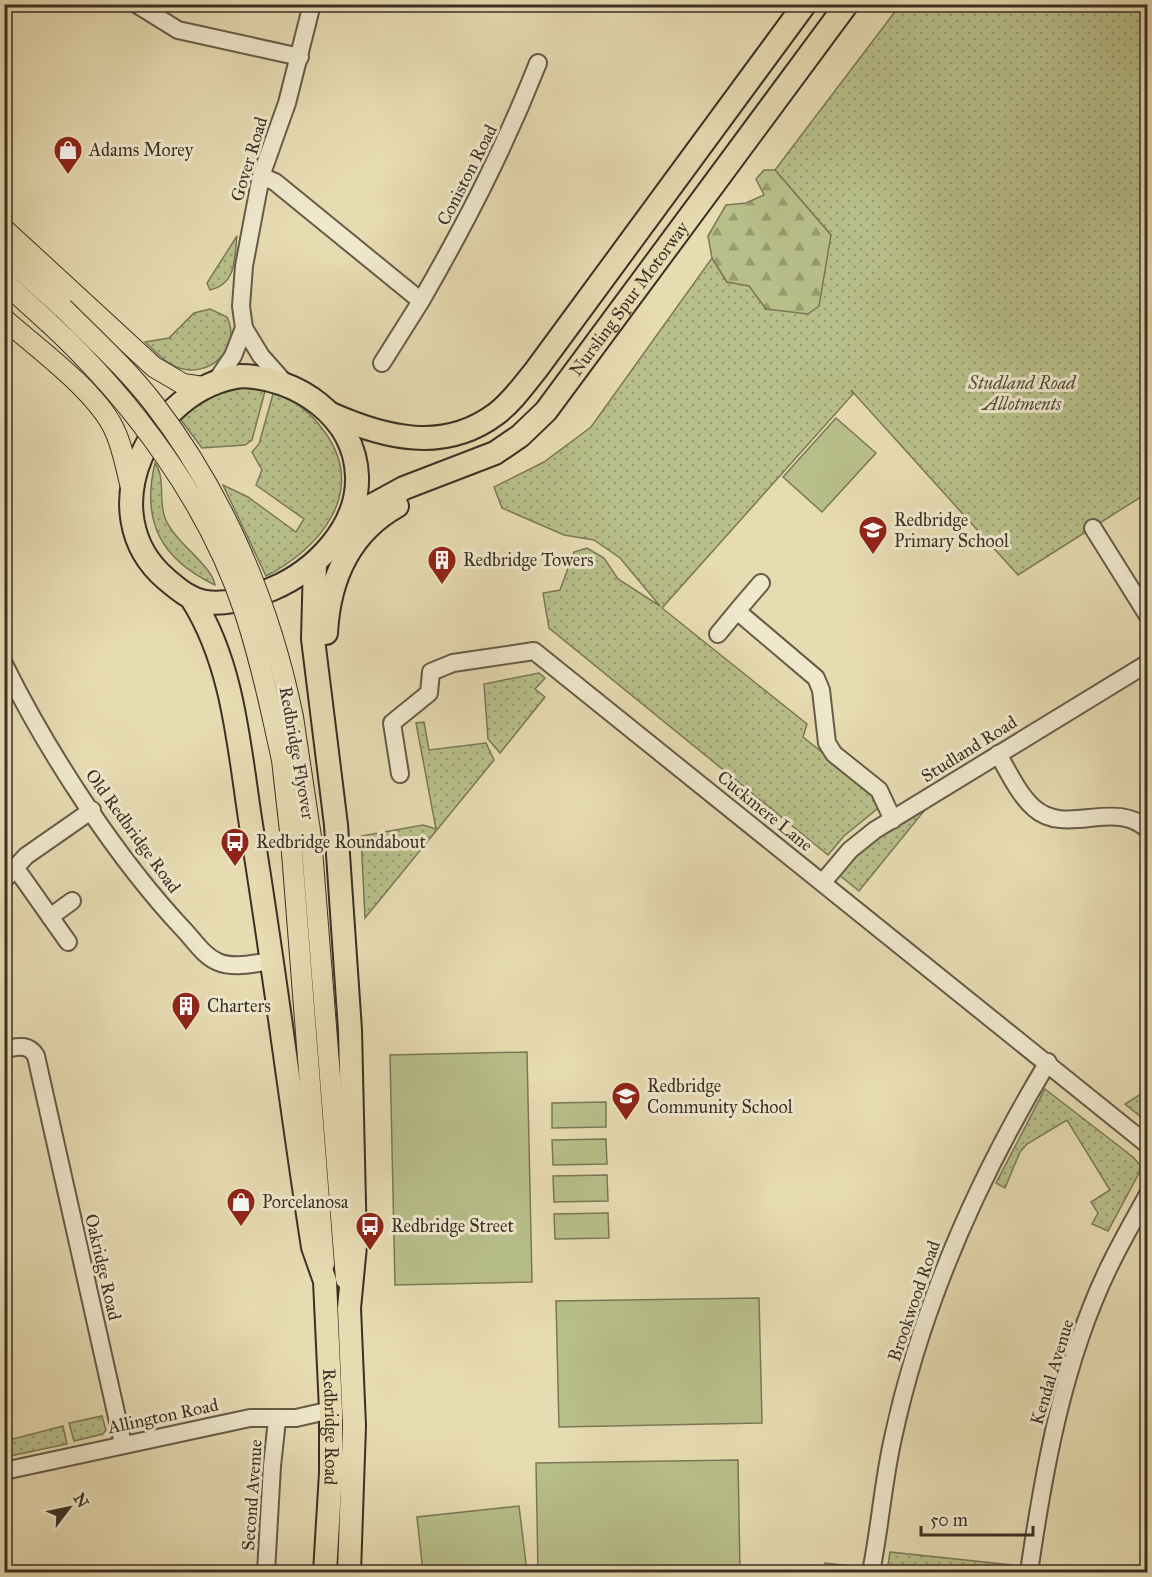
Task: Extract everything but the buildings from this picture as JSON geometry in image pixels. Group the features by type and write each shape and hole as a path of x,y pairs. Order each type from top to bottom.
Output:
{"highway":[{"name":"Nursling Spur Motorway","path":"331,414 362,428 424,440 462,432 484,422 503,408 536,370 805,4"},
{"name":"Nursling Spur Motorway","path":"349,518 404,488 495,453 530,427 555,400 847,4"},
{"path":"255,376 285,383 315,400 331,414 345,436 356,464 356,491 349,518 315,562 294,579 245,598 217,602 192,598 161,575 149,558 134,525 132,491 143,450 175,407 210,384 255,376"},
{"path":"322,700 327,609 341,565 353,545 368,528 391,509 462,476 495,453"},
{"path":"315,562 313,639 322,700"},
{"name":"Redbridge Road","path":"192,598 211,632 227,684 272,961 313,1246 325,1281 331,1410 331,1473 326,1572"},
{"name":"Redbridge Road","path":"322,700 336,825 350,1030 355,1246 349,1308 354,1426 350,1572"}],"main road":[{"path":"4,229 154,367 183,384 210,384"},
{"name":"Redbridge Flyover","path":"4,255 63,308 124,369 154,404 210,489 234,533 256,585 293,717 311,837 349,1308"},
{"name":"Redbridge Flyover","path":"4,282 49,323 111,386 161,452 201,517 244,611 282,760 299,933 325,1281"},
{"path":"4,319 60,368 106,416 121,446 132,491"}],"street":[{"path":"136,4 178,30 300,57"},
{"name":"Gover Road","path":"285,383 261,356 244,328 241,306 244,266 261,176 287,103 312,4"},
{"name":"Coniston Road","path":"382,363 473,211 509,135 538,63"},
{"path":"261,176 275,182 421,301"},
{"name":"Gover Road","path":"210,384 233,356 244,328"},
{"path":"1093,528 1148,616"},
{"path":"718,634 761,583"},
{"path":"737,611 816,678 821,690 827,743 834,754 879,790 893,820"},
{"name":"Cuckmere Lane","path":"400,774 392,723 429,693 431,672 453,663 534,651 1048,1062 1148,1145"},
{"name":"Studland Road","path":"823,882 850,850 893,820 1148,663"},
{"name":"Old Redbridge Road","path":"4,664 11,691 131,866 208,956 228,965 272,961"},
{"path":"998,754 1032,807 1044,816 1057,820 1128,818 1148,830"},
{"path":"68,942 50,917 10,873 26,856 92,810"},
{"path":"50,917 72,901"},
{"name":"Oakridge Road","path":"4,1049 24,1046 32,1050 45,1098 123,1444"},
{"name":"Brookwood Road","path":"871,1572 892,1439 928,1309 980,1184 1011,1124 1048,1062"},
{"name":"Kendal Avenue","path":"1029,1572 1041,1487 1059,1410 1084,1332 1108,1269 1148,1194"},
{"name":"Allington Road","path":"4,1471 250,1418 277,1420 331,1410"},
{"name":"Second Avenue","path":"266,1572 277,1420"}],"green space":[{"name":"Studland Road Allotments","path":"900,5 1147,5 1147,493 1018,575 851,390 853,394 662,608 807,724 803,737 879,798 882,805 844,836 828,855 549,628 543,593 560,590 574,552 587,548 604,558 618,579 660,606 620,558 594,540 564,535 502,508 494,487 544,462 591,427 712,258 727,282 749,285 766,309 831,235 775,170"},
{"path":"764,170 775,170 831,235 819,306 808,314 766,309 749,286 727,282 712,258 708,236 726,205 746,203 764,195 756,179"},
{"path":"237,236 230,276 219,287 210,290 207,283"},
{"path":"210,309 227,317 231,329 227,349 212,364 202,369 179,368 165,360 145,342 169,338 194,313"},
{"path":"244,388 265,391 252,440 245,445 202,448 181,420 195,407 210,398"},
{"path":"273,394 295,403 319,424 336,453 341,475 339,496 332,516 320,534 286,564 266,576 223,485 248,497 296,532 304,519 256,485 262,470 252,452 259,444"},
{"path":"836,418 876,453 822,512 783,477"},
{"path":"155,463 160,475 165,518 176,536 207,569 215,585 196,575 181,563 169,551 160,536 154,521 151,503 151,484"},
{"path":"539,673 545,678 535,689 545,697 500,753 488,739 484,684"},
{"path":"424,722 429,750 486,743 494,760 365,918 361,836 423,825 436,829 416,723"},
{"path":"922,807 924,811 859,891 838,874 869,842"},
{"path":"527,1052 532,1282 395,1285 390,1055"},
{"path":"1045,1089 1133,1157 1140,1165 1139,1173 1108,1231 1092,1224 1098,1213 1091,1202 1110,1190 1067,1120 1027,1144 1020,1152 1005,1188 996,1183"},
{"path":"1147,1090 1147,1122 1125,1104"},
{"path":"606,1102 606,1127 552,1128 552,1103"},
{"path":"606,1139 607,1164 553,1165 552,1140"},
{"path":"607,1175 608,1201 554,1202 553,1176"},
{"path":"608,1213 609,1238 555,1239 554,1214"},
{"path":"759,1298 762,1423 559,1427 556,1301"},
{"path":"102,1416 106,1430 103,1434 74,1441 69,1423"},
{"path":"63,1426 67,1444 5,1457 5,1441"},
{"path":"738,1460 740,1572 538,1572 536,1463"},
{"path":"519,1506 527,1572 423,1572 417,1517"},
{"path":"890,1552 1012,1565 1012,1572 887,1572"},
{"path":"825,1563 859,1567 858,1572 824,1572"}],"place":[{"name":"Adams Morey","path":"68,176"},
{"name":"Redbridge Primary School","path":"873,556"},
{"name":"Redbridge Towers","path":"442,586"},
{"name":"Redbridge Roundabout","path":"235,868"},
{"name":"Charters","path":"186,1032"},
{"name":"Redbridge Community School","path":"626,1122"},
{"name":"Porcelanosa","path":"241,1228"},
{"name":"Redbridge Street","path":"370,1252"}]}
